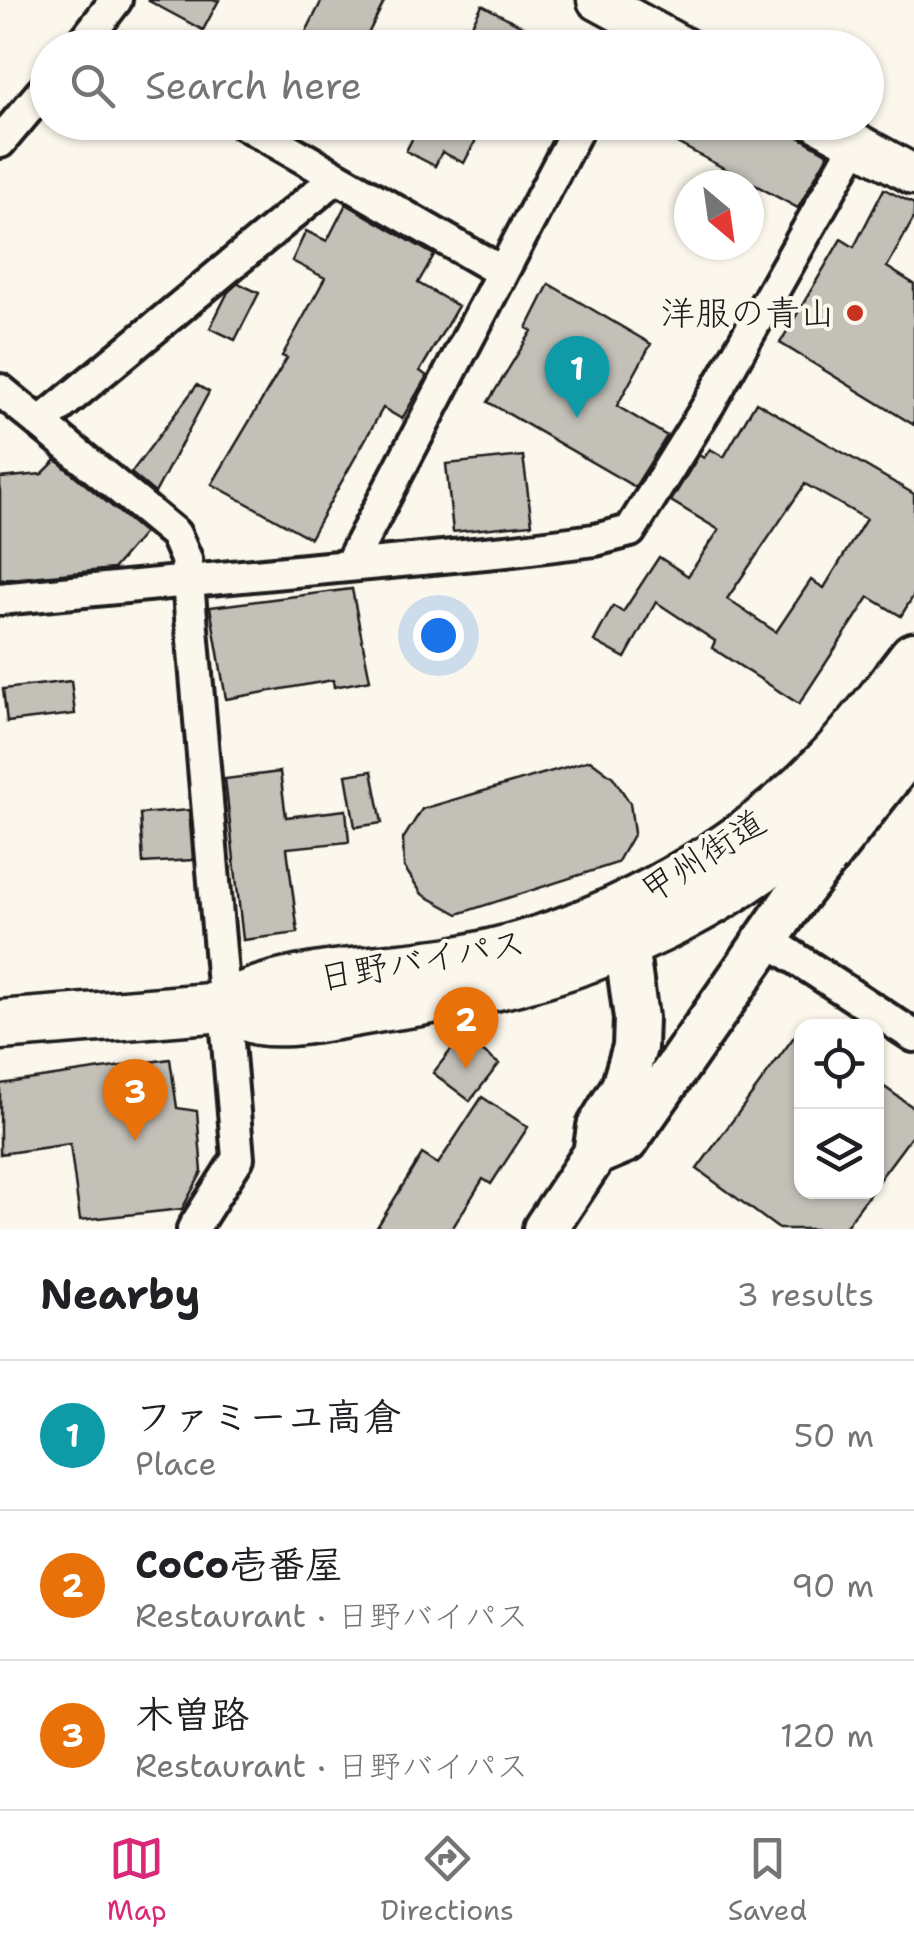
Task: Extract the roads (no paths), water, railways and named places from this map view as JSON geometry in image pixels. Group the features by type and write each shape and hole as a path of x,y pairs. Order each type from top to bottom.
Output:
{"highway":[{"name":"甲州街道","path":"624,927 826,765 914,657"},
{"name":"日野バイパス","path":"0,1024 223,1007 260,1020 413,1002 563,969 624,927 728,891 805,836 856,788 914,717"}],"main road":[{"name":"甲州街道","path":"595,1154 626,1141 797,895 914,744"},
{"name":"甲州街道","path":"545,1229 595,1154 599,1127 624,1087 634,1047 624,927"}],"street":[{"path":"597,0 625,30"},
{"path":"0,142 30,106"},
{"path":"273,140 502,272"},
{"path":"351,562 572,140"},
{"path":"849,140 914,175"},
{"path":"0,599 351,562 524,549 630,531 709,404 856,144"},
{"path":"40,423 337,177"},
{"path":"0,390 175,534 189,580 238,1158 193,1229"},
{"path":"768,940 914,1036"}],"place":[{"name":"洋服の青山","path":"855,313"},
{"name":"ファミーユ高倉","path":"577,418"},
{"name":"CoCo壱番屋","path":"466,1069"},
{"name":"木曽路","path":"135,1141"}]}
